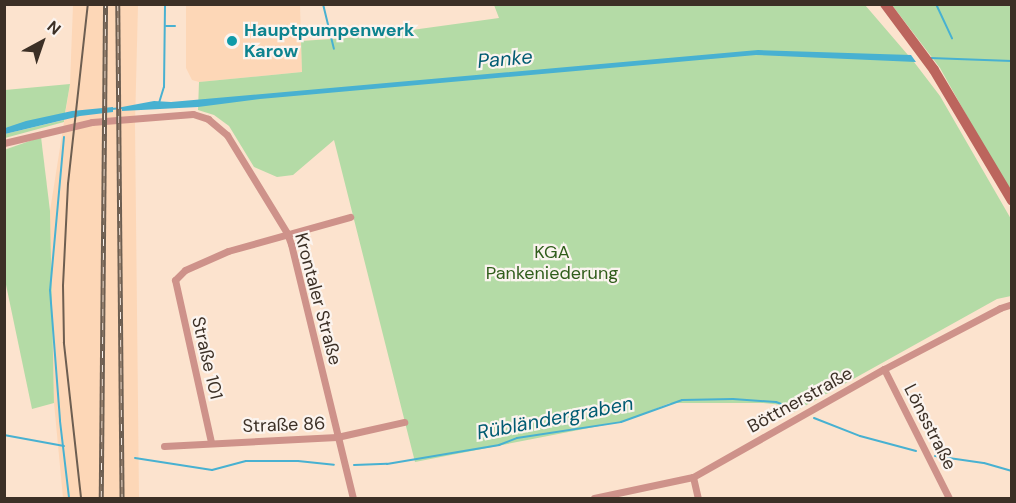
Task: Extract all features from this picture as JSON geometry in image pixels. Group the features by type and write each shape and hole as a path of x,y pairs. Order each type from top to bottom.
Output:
{"main road":[{"path":"885,4 934,70 1011,201"}],"street":[{"name":"Krontaler Straße","path":"4,143 92,122 193,114 208,119 227,135 287,233 352,498"},
{"path":"287,233 350,217"},
{"name":"Straße 101","path":"211,442 175,280 185,270 228,251 287,233"},
{"name":"Böttnerstraße","path":"594,498 693,477 884,369 1011,304"},
{"name":"Lönsstraße","path":"884,369 949,498"},
{"name":"Straße 86","path":"164,446 211,442 337,438 404,422"},
{"path":"693,477 698,498"}],"shaded area":[{"path":"73,5 138,5 135,124 139,498 63,498 54,403 50,211 70,84"},
{"path":"186,5 300,5 302,72 199,82 192,80 186,68"}],"green space":[{"name":"KGA Pankeniederung","path":"494,5 865,5 940,96 1011,219 1011,296 997,299 794,412 783,405 763,403 670,403 625,421 415,462 334,140 293,175 277,177 254,167 229,126 214,115 198,110 199,82 302,72 301,41 361,37 499,18"},
{"path":"892,5 1011,5 1011,195 940,68"},
{"path":"70,84 65,113 5,128 5,90"},
{"path":"64,120 64,122 5,138 5,134"},
{"path":"41,137 50,211 54,403 32,409 5,280 4,150"}],"water":[{"path":"758,50 911,55 916,62 756,55 260,99 198,107 122,111 122,107 154,101 171,102"},
{"path":"113,107 113,112 80,116 5,134 5,128 26,121 72,111"}],"waterway":[{"path":"159,103 164,87 165,4"},
{"path":"323,4 334,49"},
{"path":"936,4 952,38"},
{"path":"166,26 175,26"},
{"name":"Panke","path":"930,58 1012,61"},
{"name":"Panke","path":"111,109 123,108"},
{"path":"64,137 50,290 60,421 69,498"},
{"name":"Rübländergraben","path":"354,465 387,464 499,445 517,438 621,422 682,400 733,399 776,402 795,409"},
{"name":"Rübländergraben","path":"814,418 860,436 916,451"},
{"name":"Rübländergraben","path":"4,435 64,446"},
{"name":"Rübländergraben","path":"935,456 984,463 1012,471"},
{"name":"Rübländergraben","path":"135,458 212,470 246,461 298,461 334,465"}],"tram line":[{"path":"81,498 64,343 63,286 68,184 88,4"}],"railway":[{"path":"101,498 105,4"},
{"path":"118,4 122,498"}],"place":[{"name":"Hauptpumpenwerk Karow","path":"232,41"}]}
